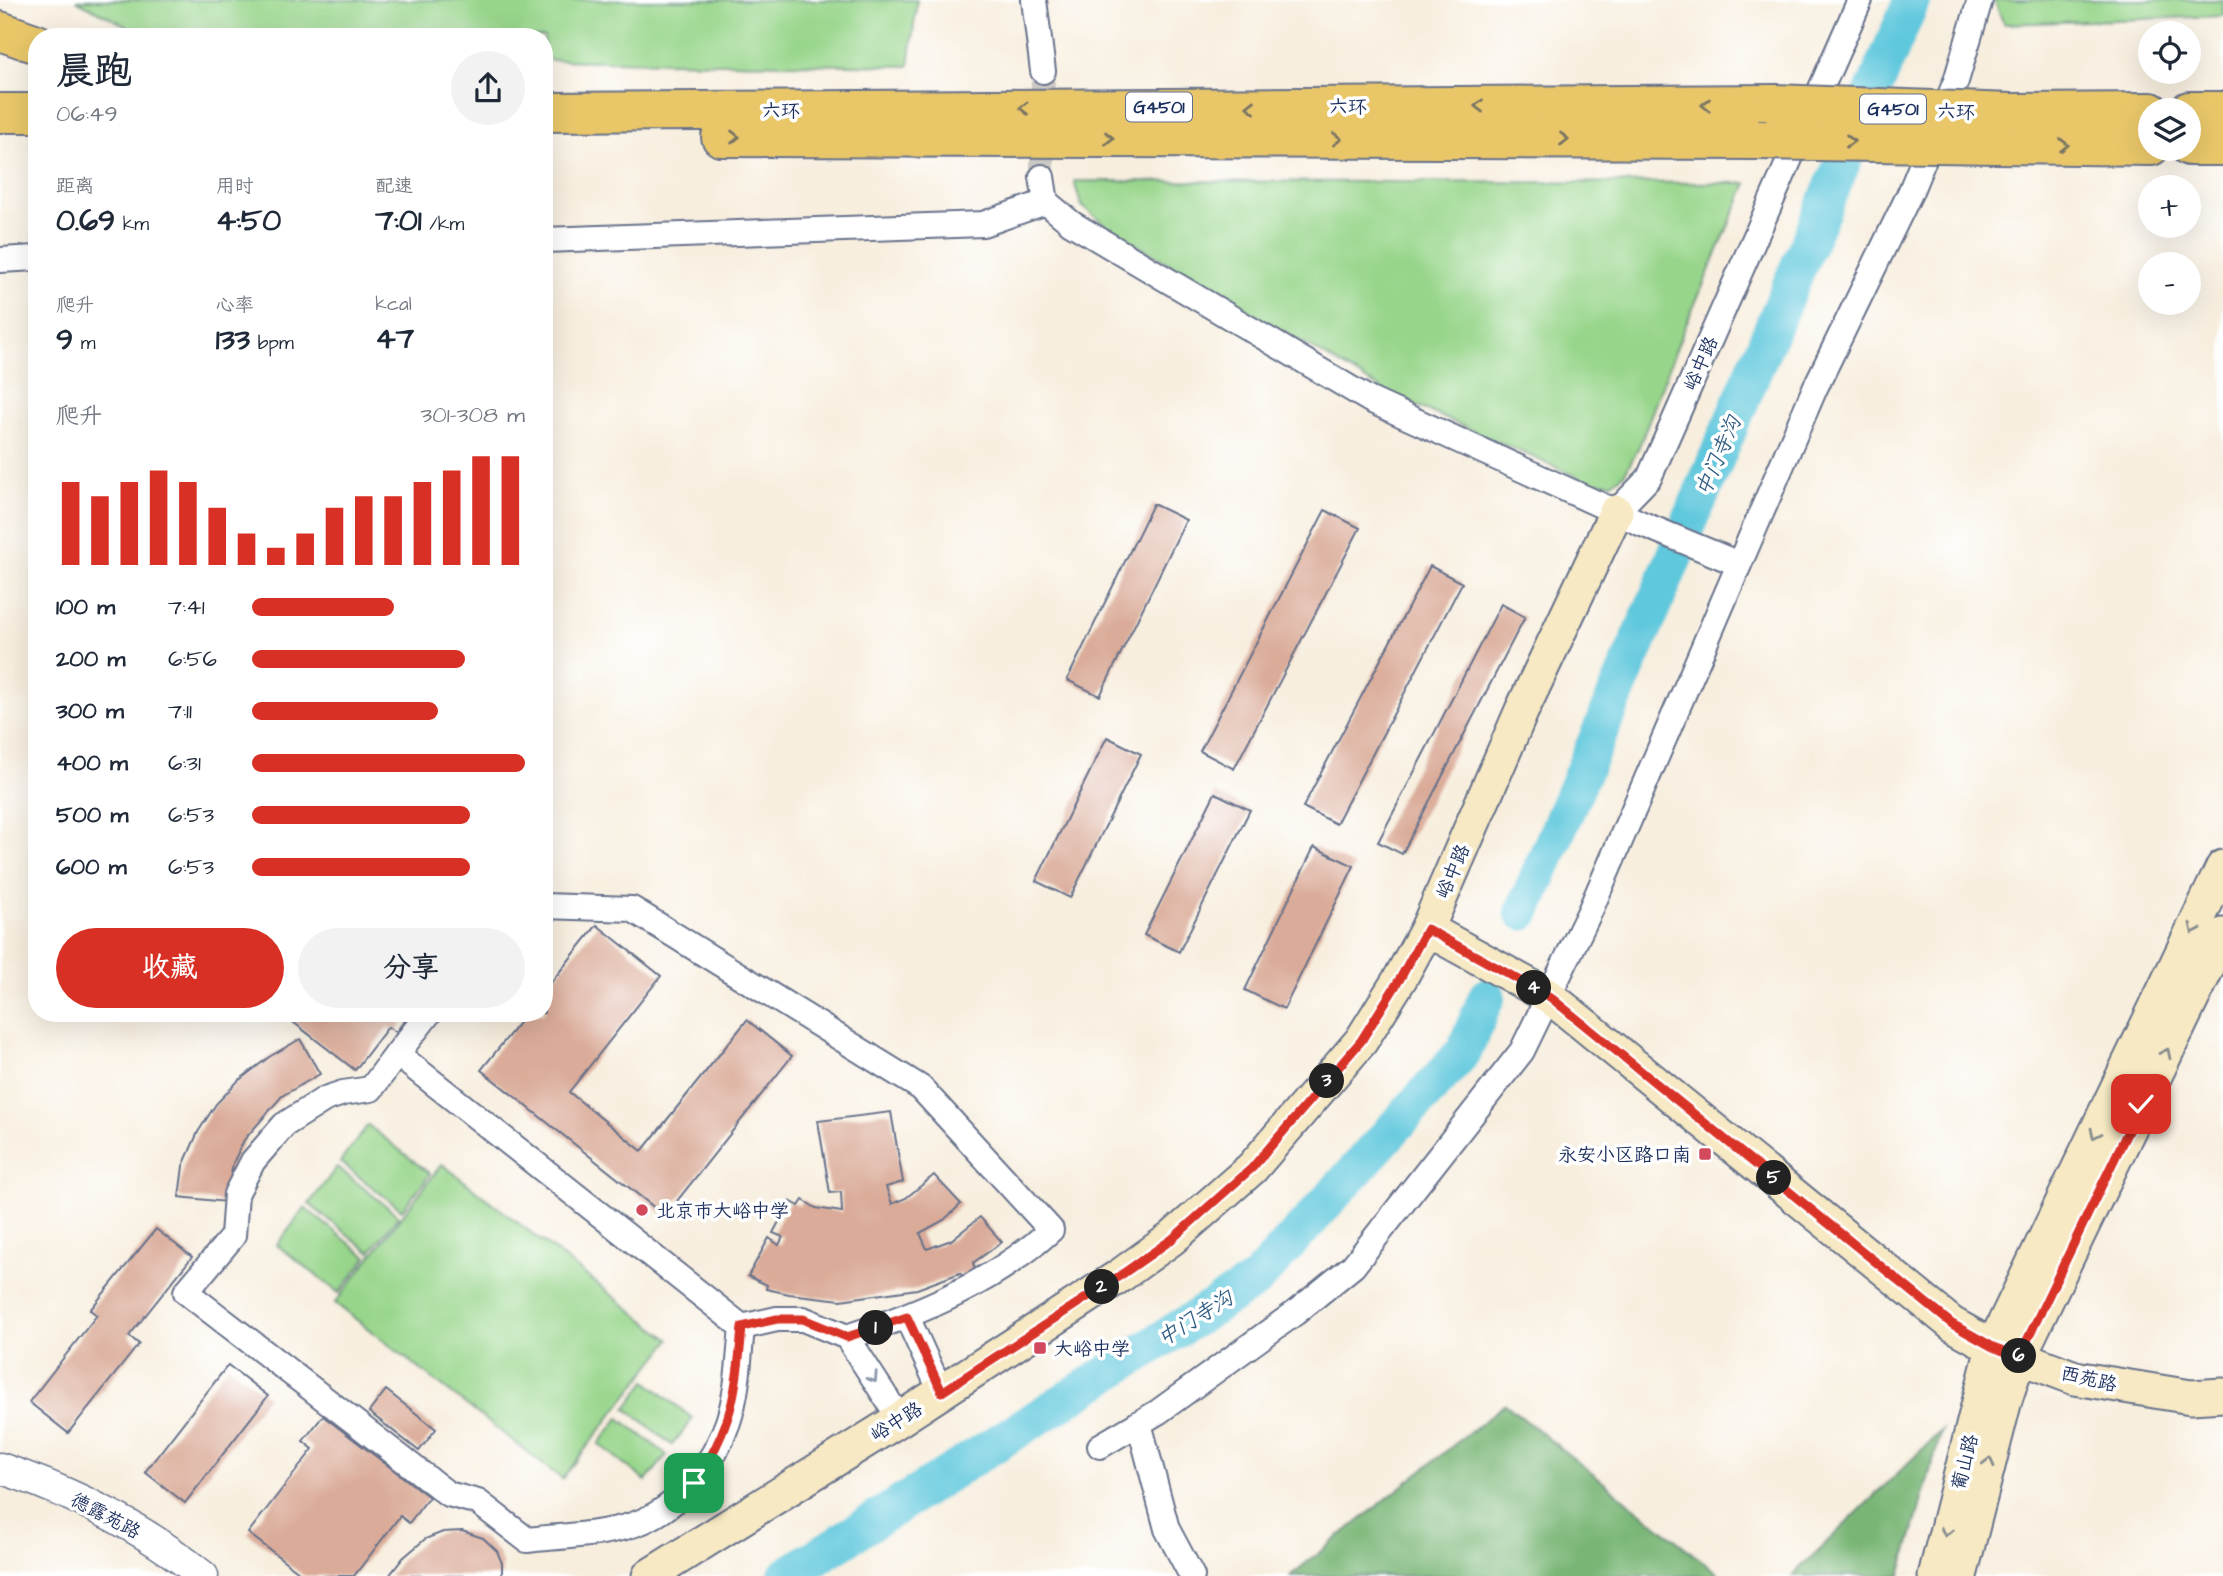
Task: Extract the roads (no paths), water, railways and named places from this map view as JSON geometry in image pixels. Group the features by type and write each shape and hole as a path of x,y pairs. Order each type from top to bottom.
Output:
{"highway":[{"path":"0,31 28,41"},
{"name":"六环","path":"553,112 1774,104 2138,145"},
{"path":"2201,111 2223,111"},
{"path":"0,113 28,113"},
{"name":"六环","path":"553,137 1758,140 2003,129 2138,113"},
{"path":"0,135 28,135"},
{"path":"2201,146 2223,146"}],"main road":[{"name":"峪中路","path":"649,1576 900,1419 1121,1275 1171,1240 1252,1168 1361,1041 1401,977 1427,929 1522,710 1628,518"},
{"path":"2006,1352 2223,867"},
{"name":"西苑路","path":"1427,929 1550,997 1952,1324 2006,1352 2075,1378 2191,1397 2223,1395"},
{"path":"2006,1352 2223,935"},
{"name":"葡山路","path":"1935,1576 2006,1352"},
{"name":"葡山路","path":"1960,1576 2005,1400 2006,1352"}],"street":[{"path":"1034,0 1043,71"},
{"name":"峪中路","path":"1628,518 1649,478 1860,0"},
{"path":"1100,1446 1158,1412 1295,1313 1353,1266 1522,1051 1596,898 1815,388 1926,158 1956,82 1980,0"},
{"path":"1042,177 1046,202 1071,223 1370,400 1628,518 1738,564"},
{"path":"553,240 983,224 1046,202"},
{"path":"0,260 28,258"},
{"path":"553,906 632,909 921,1088 1051,1230 971,1287 907,1317 847,1337"},
{"path":"422,1022 371,1089 325,1099 284,1125 253,1161 236,1194 233,1236 186,1292 448,1494 478,1502 527,1540 604,1531 641,1522 670,1507 694,1483 728,1423 738,1373 742,1327"},
{"path":"397,1054 742,1327"},
{"path":"907,1317 942,1392"},
{"path":"742,1327 777,1319 803,1319 847,1337 900,1419"},
{"path":"1139,1423 1167,1529 1192,1576"},
{"name":"德露苑路","path":"0,1468 76,1498 174,1553 204,1576"}],"waterway":[{"name":"中门寺沟","path":"1523,912 1912,0"},
{"name":"中门寺沟","path":"786,1576 1256,1280 1464,1051 1487,996"}],"tunnel":[{"path":"1042,177 1043,71"}],"place":[{"name":"永安小区路口南","path":"1705,1154"},
{"name":"北京市大峪中学","path":"642,1210"},
{"name":"大峪中学","path":"1040,1348"}]}
